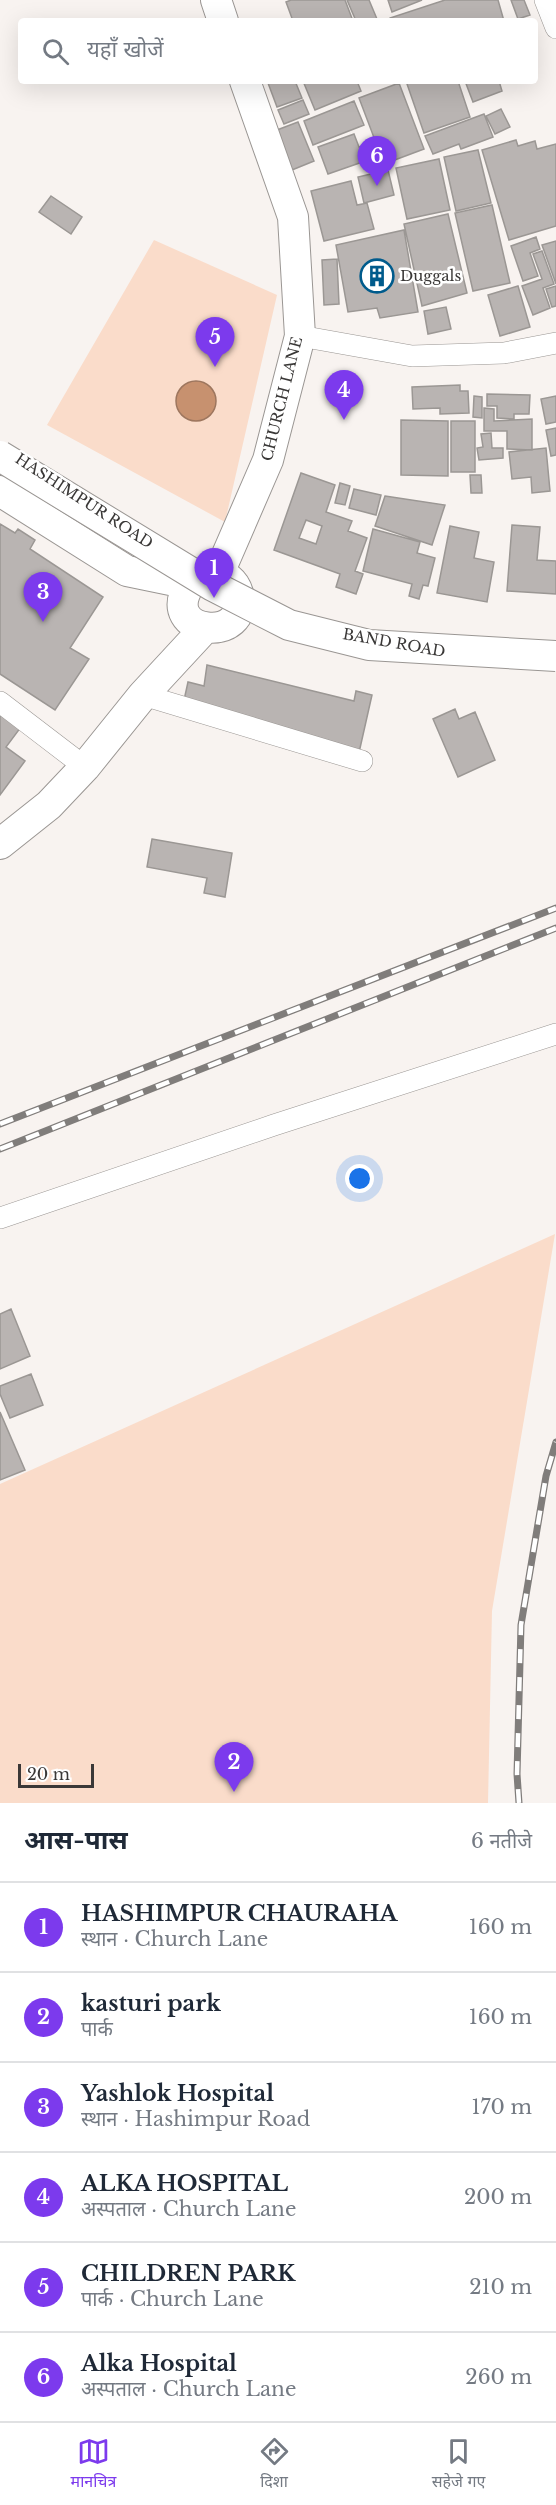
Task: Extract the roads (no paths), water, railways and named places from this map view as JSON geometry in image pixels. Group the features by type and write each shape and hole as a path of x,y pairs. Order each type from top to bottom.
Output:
{"main road":[{"path":"216,0 222,18"},
{"name":"CHURCH LANE","path":"219,573 268,460 300,336 293,217 245,84"},
{"name":"HASHIMPUR ROAD","path":"0,447 157,546 190,584"},
{"path":"0,456 213,586 289,625 369,645 556,656"},
{"path":"3,498 127,572 190,584"},
{"path":"210,572 219,573 228,578 238,593 239,602 233,619 218,628 205,628 192,622 182,605 182,596 190,584 210,572"},
{"name":"BAND ROAD","path":"233,619 289,625 443,652 530,658 556,656"},
{"path":"0,844 49,805 85,767 143,695 205,628"}],"street":[{"path":"545,0 556,28"},
{"path":"300,336 412,356 504,353 556,343"},
{"path":"143,695 362,761"},
{"path":"0,702 85,767"},
{"path":"0,1218 263,1129 556,1034"}],"railway":[{"path":"0,1124 556,908"},
{"path":"0,1149 556,928"},
{"path":"519,1803 517,1774 521,1625 546,1476 556,1442"}],"place":[{"name":"Alka Hospital","path":"377,186"},
{"name":"Duggals","path":"377,276"},
{"name":"CHILDREN PARK","path":"215,367"},
{"name":"ALKA HOSPITAL","path":"344,420"},
{"name":"HASHIMPUR CHAURAHA","path":"214,598"},
{"name":"Yashlok Hospital","path":"43,622"},
{"name":"kasturi park","path":"234,1792"}]}
